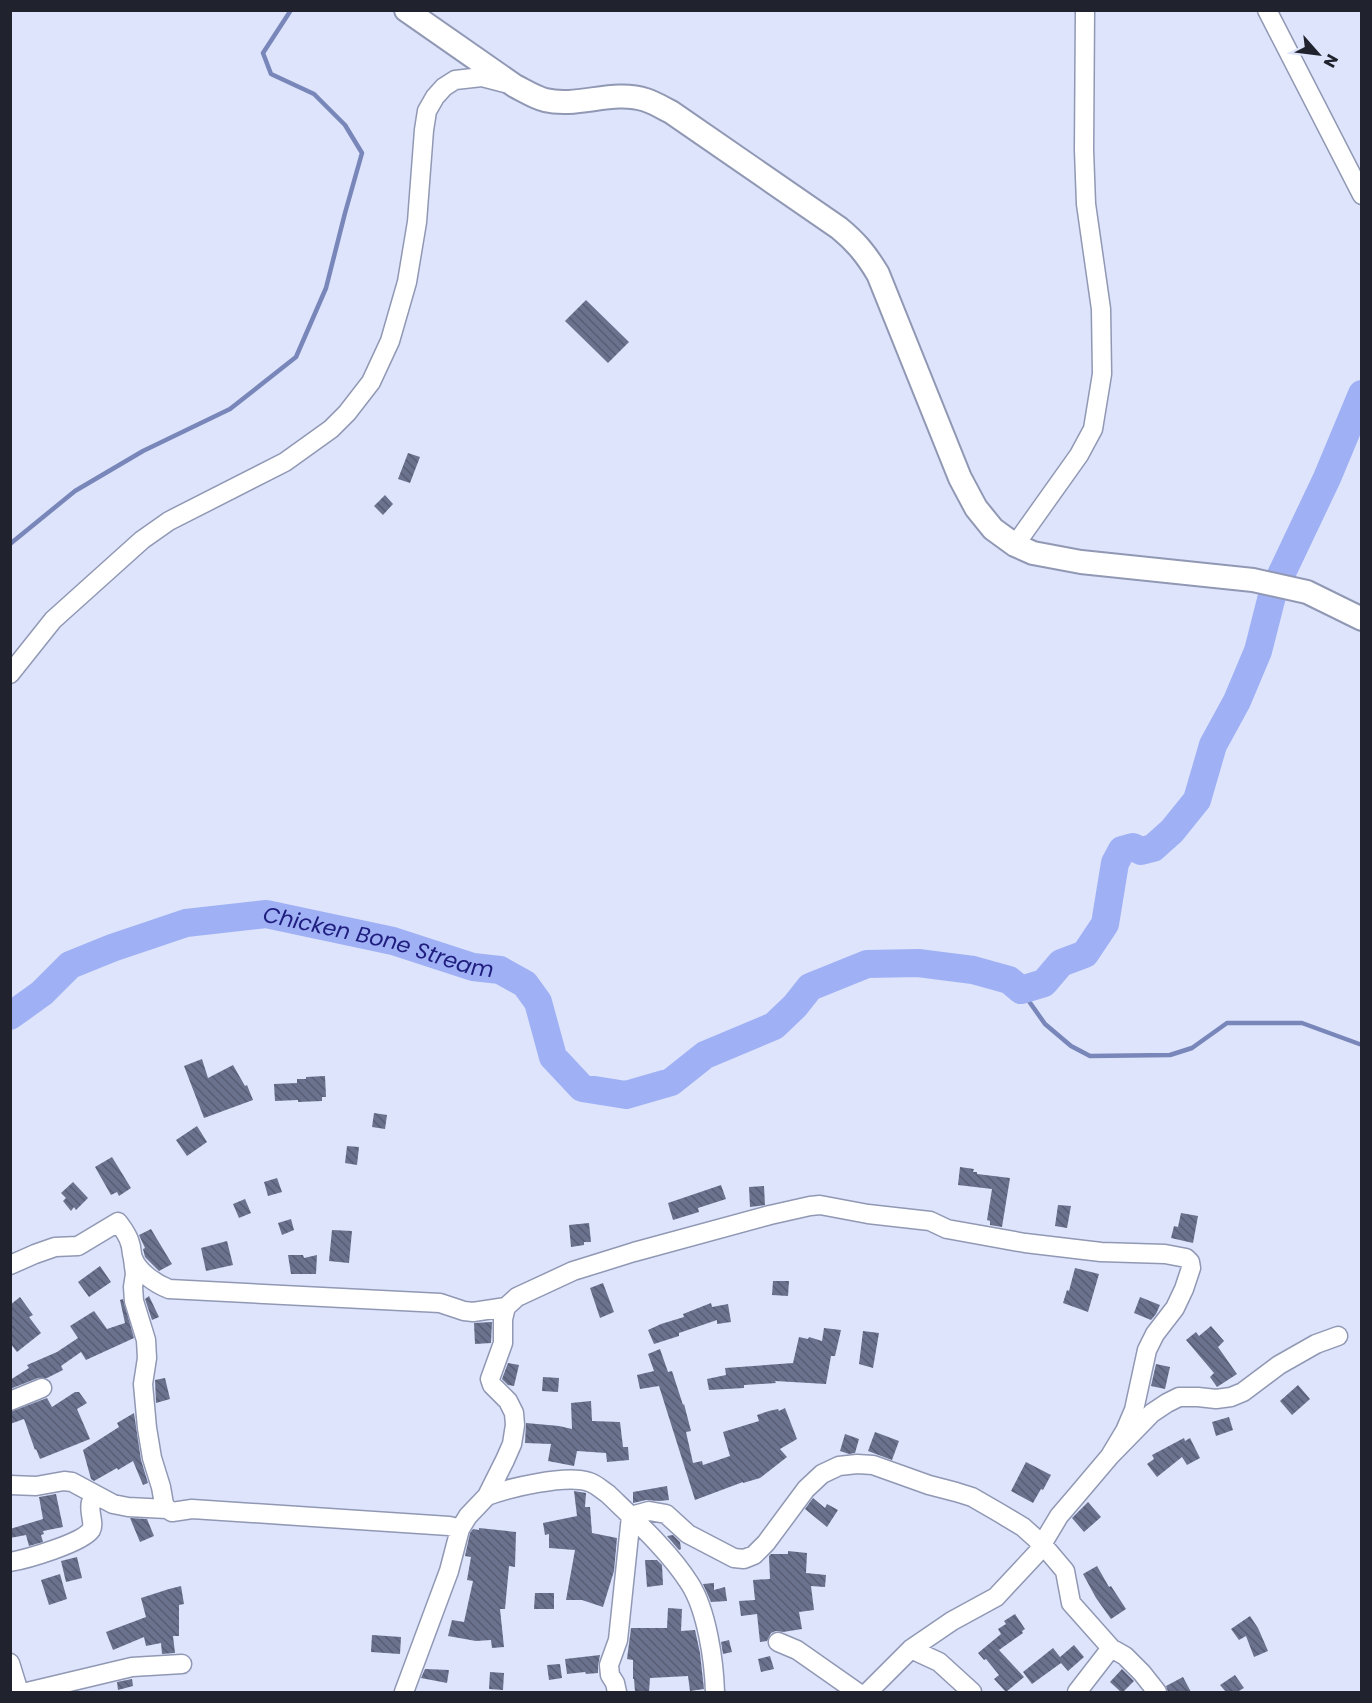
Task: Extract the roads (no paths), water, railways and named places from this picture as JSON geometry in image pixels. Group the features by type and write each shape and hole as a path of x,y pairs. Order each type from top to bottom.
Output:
{"street":[{"path":"406,10 515,86"},
{"path":"1015,545 1079,455 1093,429 1102,374 1101,309 1086,204 1085,10"},
{"path":"1267,10 1362,195"},
{"path":"10,674 53,620 142,540 169,521 285,462 331,429 347,413 376,372 390,341 407,282 417,222 424,130 428,111 435,97 455,80 482,77 515,86 545,100 559,102 626,97 646,99 671,112 839,228 857,243 878,274 970,498 993,529 1015,545 1033,553 1081,562 1253,580 1307,592 1362,619"},
{"path":"133,1260 148,1278 169,1289 440,1303 472,1312 506,1307 517,1297 573,1271 634,1252 770,1215 820,1205 868,1214 930,1221 946,1229 1025,1243 1101,1252 1166,1254 1186,1258 1191,1268 1184,1289 1175,1308 1155,1334 1147,1350 1134,1410 1110,1456"},
{"path":"10,1265 55,1247 78,1246 118,1222 126,1233 131,1244 135,1274 134,1301 146,1340 147,1358 143,1384 147,1428 152,1458 167,1509"},
{"path":"411,1690 460,1529 468,1516 487,1496 512,1444 514,1413 508,1401 492,1385 490,1379 502,1343 506,1307"},
{"path":"868,1692 911,1649 952,1621 996,1597 1043,1545 1059,1516 1110,1456 1152,1413 1179,1397 1198,1396 1216,1399 1231,1397 1243,1392 1279,1365 1317,1344 1338,1336"},
{"path":"10,1401 42,1388"},
{"path":"631,1516 649,1511 666,1514 688,1534 734,1558 744,1559 754,1555 766,1543 806,1489 822,1474 839,1466 873,1465 900,1476 972,1497 1023,1527 1043,1545 1065,1571 1071,1603 1111,1648 1125,1656 1157,1692"},
{"path":"487,1496 525,1486 569,1479 588,1481 608,1494 664,1552 690,1584 700,1604 712,1652 715,1692"},
{"path":"10,1485 36,1486 64,1481 80,1485 113,1504 167,1509 172,1512 192,1509 449,1526 460,1529"},
{"path":"10,1562 30,1558 78,1539 90,1531 92,1524 89,1509 91,1502 99,1498"},
{"path":"617,1692 610,1675 609,1665 618,1640 631,1516"},
{"path":"778,1642 797,1650 857,1692"},
{"path":"1077,1692 1111,1648"},
{"path":"911,1649 939,1662 972,1692"},
{"path":"10,1663 19,1692"},
{"path":"27,1692 132,1667 182,1664"}],"waterway":[{"path":"10,544 75,491 143,451 230,409 296,357 326,288 362,153 345,125 314,94 271,74 263,53 291,10"},
{"path":"1280,577 1327,478 1362,394"},
{"name":"Chicken Bone Stream","path":"10,1016 42,993 70,965 112,948 186,923 266,914 393,941 473,967 500,970 525,984 538,1002 553,1057 582,1088 626,1095 671,1082 705,1055 774,1026 795,1006 810,987 867,964 918,963 973,970 1009,980 1021,990 1044,983 1061,963 1085,954 1105,924 1115,863 1122,850 1133,847 1141,851 1153,848 1172,831 1197,800 1213,745 1237,701 1258,651 1273,592"},
{"path":"1021,990 1045,1024 1071,1046 1090,1056 1170,1055 1192,1048 1227,1023 1302,1023 1362,1045"}]}
